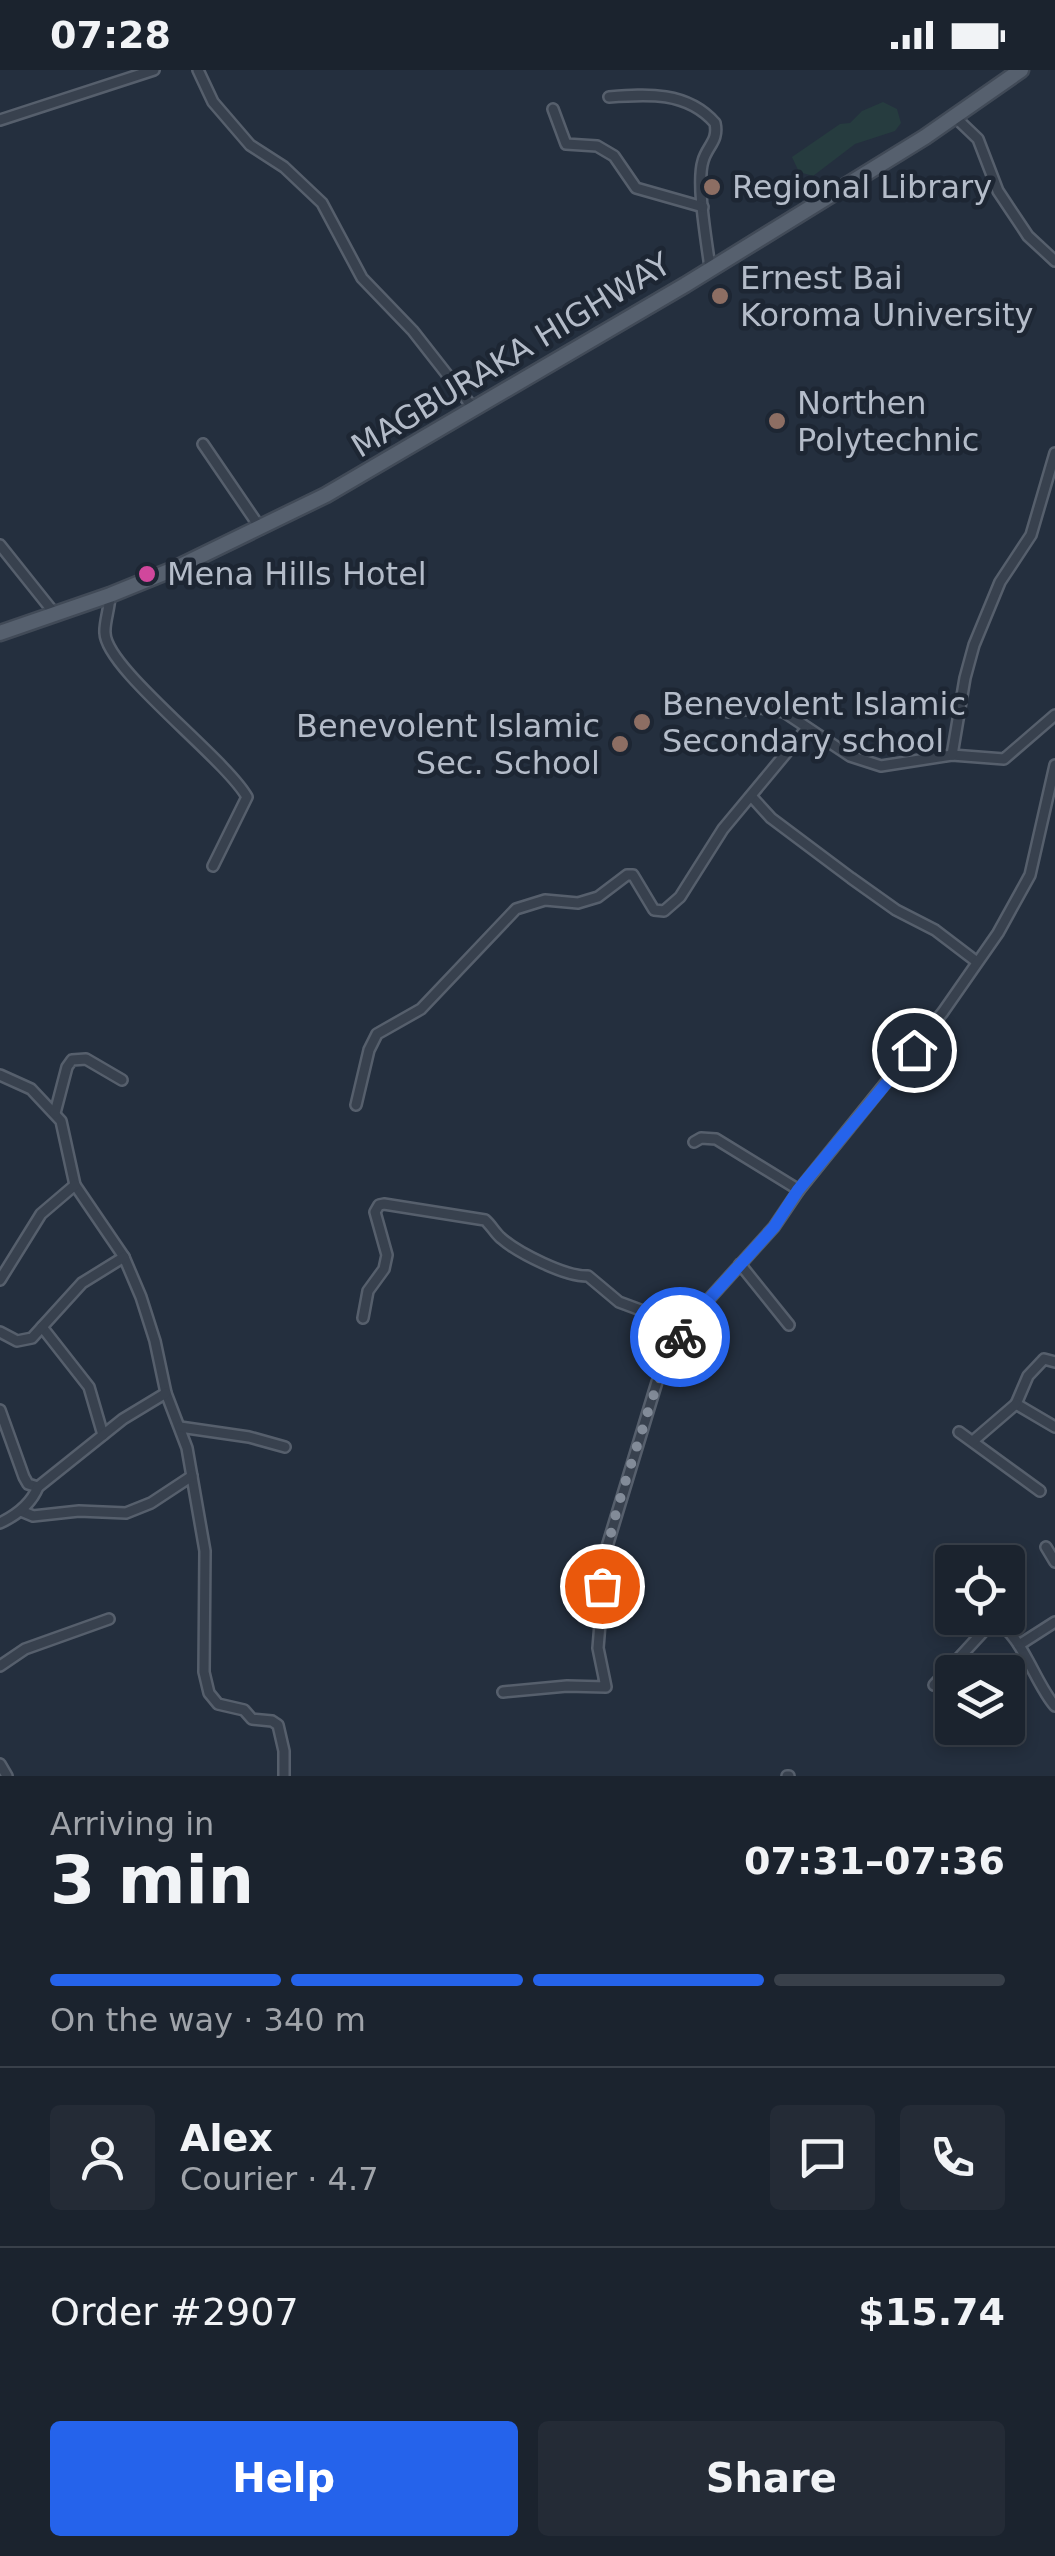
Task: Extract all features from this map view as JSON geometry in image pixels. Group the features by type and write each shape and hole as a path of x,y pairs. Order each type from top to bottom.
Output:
{"main road":[{"name":"MAGBURAKA HIGHWAY","path":"0,632 110,595 261,529 326,495 710,268 955,117 1021,70"}],"street":[{"path":"0,120 154,70"},
{"path":"198,70 213,102 250,144 284,167 322,204 362,278 413,330 474,409"},
{"path":"609,96 669,95 702,112 715,124 716,138 703,161 702,207 710,268"},
{"path":"553,109 566,144 597,146 614,156 636,188 702,207"},
{"path":"955,117 978,139 998,191 1028,236 1055,261"},
{"path":"203,444 261,529"},
{"path":"952,755 974,645 1000,582 1031,535 1055,453"},
{"path":"0,546 55,614"},
{"path":"110,595 105,633 108,644 140,686 222,766 247,797 213,866"},
{"path":"728,712 770,708 784,712 850,756 881,766 952,755 1004,758 1055,715"},
{"path":"356,1105 369,1050 377,1034 421,1009 516,909 544,900 578,904 598,897 632,875 654,910 664,911 680,897 722,829 807,728"},
{"path":"503,1692 606,1686 598,1648 606,1550 658,1382 686,1327 774,1227 798,1190 944,1012 1014,907 1030,875 1055,765"},
{"path":"752,796 772,818 850,878 896,910 935,930 977,962"},
{"path":"55,1113 72,1060 86,1060 122,1080"},
{"path":"0,1076 31,1089 55,1113 67,1140 75,1185 124,1257 155,1341 166,1393 180,1427 192,1476 205,1551 204,1672 209,1693 218,1704 278,1725 284,1776"},
{"path":"694,1142 716,1139 798,1190"},
{"path":"0,1280 42,1214 75,1185"},
{"path":"364,1318 368,1290 384,1269 387,1255 375,1212 378,1205 384,1204 486,1220 500,1237 546,1264 588,1276 619,1302 686,1327"},
{"path":"0,1332 25,1342 82,1283 124,1257"},
{"path":"740,1264 789,1325"},
{"path":"42,1327 88,1387 103,1435"},
{"path":"973,1442 1016,1404 1036,1365 1044,1359 1055,1362"},
{"path":"0,1523 34,1499 38,1487 103,1435 166,1393"},
{"path":"1016,1404 1055,1427"},
{"path":"0,1410 24,1478 38,1487"},
{"path":"180,1427 249,1437 284,1448"},
{"path":"958,1432 1040,1491"},
{"path":"21,1510 33,1516 78,1511 126,1512 151,1504 192,1476"},
{"path":"1046,1548 1055,1562"},
{"path":"0,1666 38,1644 108,1619"},
{"path":"934,1685 994,1622 1003,1624 1019,1645 1055,1706"},
{"path":"1019,1645 1055,1622"},
{"path":"0,1764 7,1776"}],"green space":[{"path":"883,102 897,109 901,123 895,131 855,144 813,176 799,172 792,157 840,124 850,123 862,111"}],"way so far":[{"path":"602,1586 606,1550 630,1468 658,1382 680,1337"}],"place":[{"name":"Regional Library","path":"712,187"},
{"name":"Ernest Bai Koroma University","path":"720,296"},
{"name":"Northen Polytechnic","path":"777,421"},
{"name":"Mena Hills Hotel","path":"147,574"},
{"name":"Benevolent Islamic Secondary school","path":"642,722"},
{"name":"Benevolent Islamic Sec. School","path":"620,744"}],"route":[{"path":"680,1337 691,1319 774,1227 798,1190 914,1050"}]}
